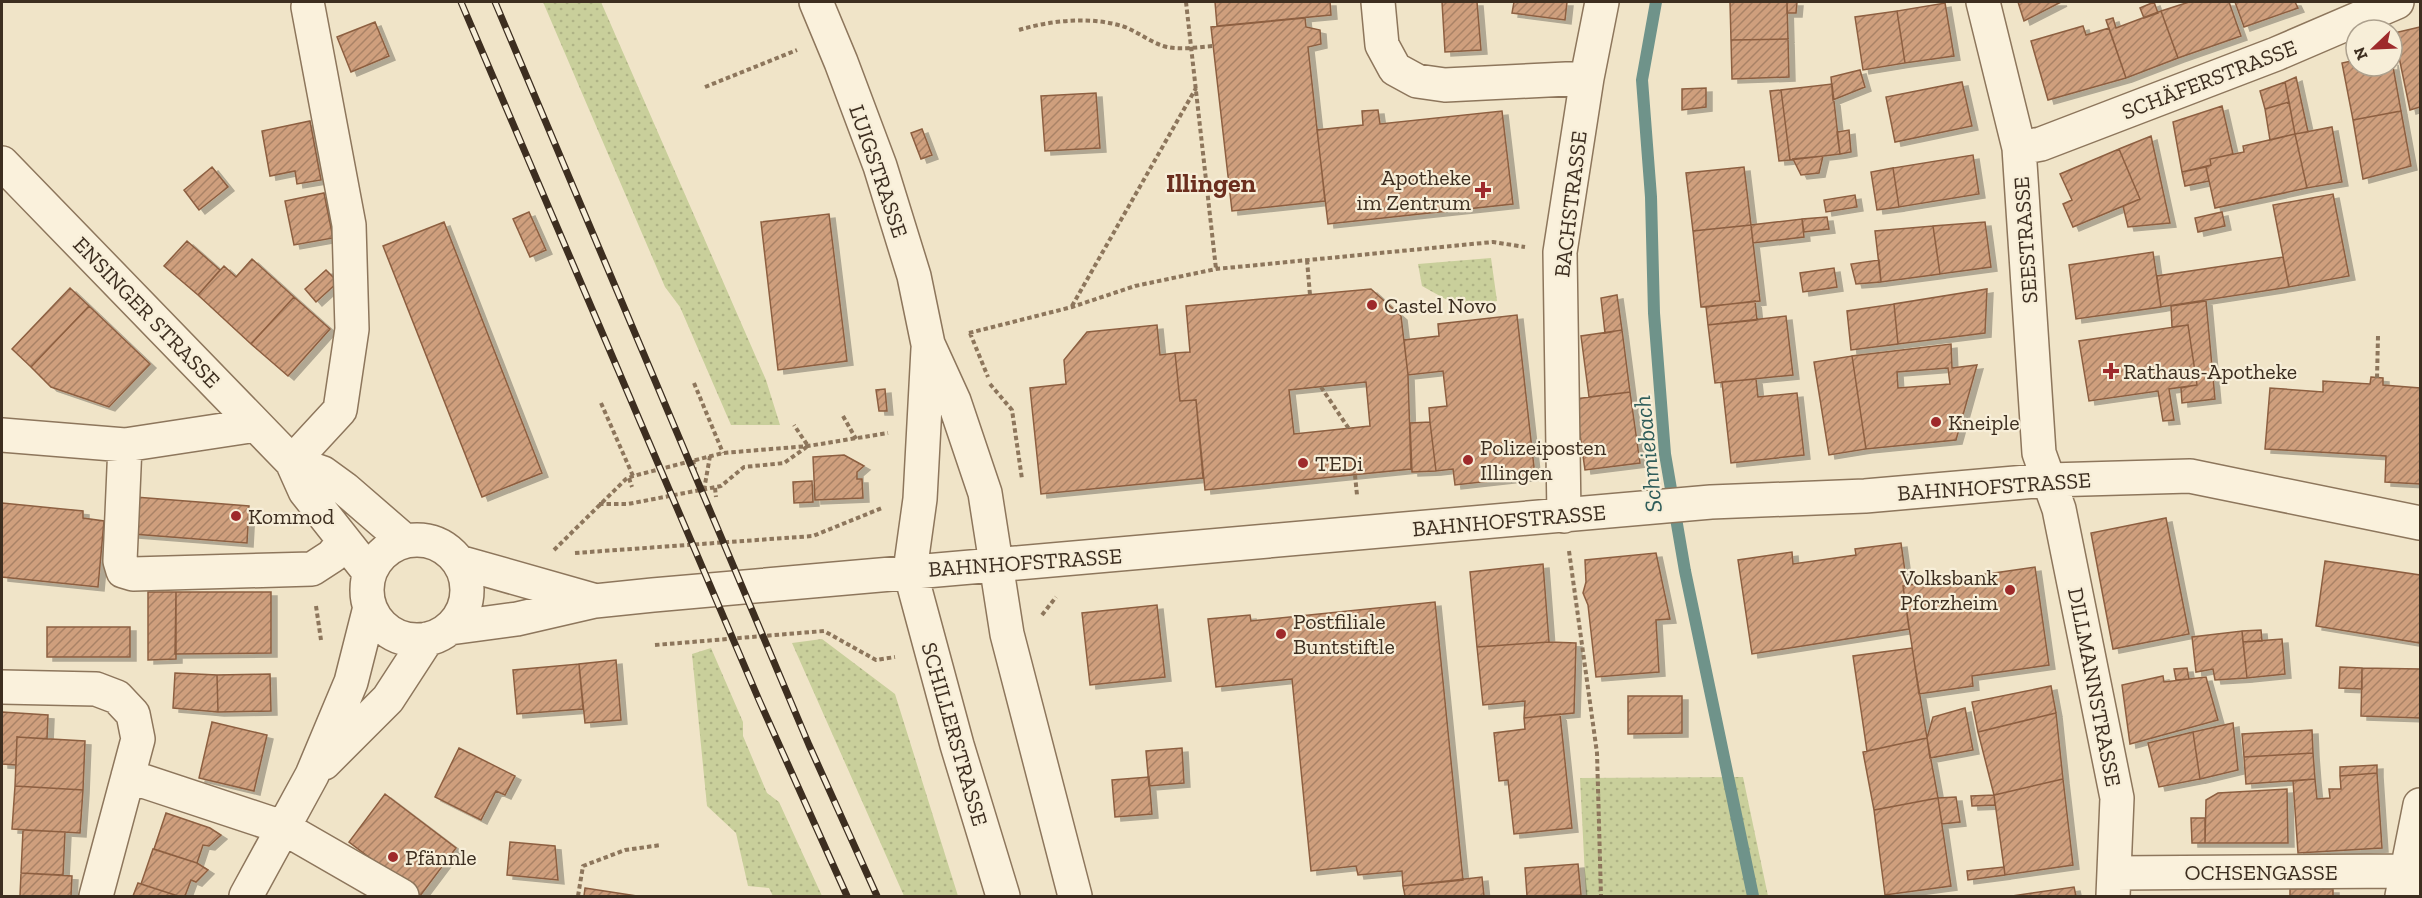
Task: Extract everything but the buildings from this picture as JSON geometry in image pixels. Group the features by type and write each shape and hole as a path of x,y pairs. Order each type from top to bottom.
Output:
{"street":[{"name":"LUIGSTRASSE","path":"816,2 880,166 914,276 928,344 954,401 986,493 1007,633 1075,897"},
{"path":"1378,2 1382,45 1395,69 1417,81 1445,85 1587,78"},
{"name":"BACHSTRASSE","path":"1563,516 1560,252 1587,78 1602,2"},
{"name":"SEESTRASSE","path":"1983,2 2019,148 2039,453 2049,480"},
{"name":"SCHÄFERSTRASSE","path":"2019,148 2041,144 2277,54 2397,2"},
{"path":"292,462 340,410 352,329 349,225 308,8"},
{"name":"ENSINGER STRASSE","path":"2,163 292,462 305,491 369,572"},
{"name":"LUIGSTRASSE","path":"910,572 920,500 928,344"},
{"path":"2,435 125,445 256,425"},
{"path":"125,445 120,561 123,571 134,574 312,569 332,556 344,541"},
{"name":"ENSINGER STRASSE","path":"292,462 323,473 405,541"},
{"name":"BAHNHOFSTRASSE","path":"438,633 518,619 595,601 1711,502 1865,496 2049,480 2190,476 2421,524"},
{"name":"DILLMANNSTRASSE","path":"2049,480 2059,509 2117,798 2114,885"},
{"path":"312,775 388,699 438,633 460,614 466,597 466,579 459,562 435,543 420,540 405,541 390,548 378,558 369,572 367,596 370,608 376,620 393,633 413,640 438,633"},
{"name":"BAHNHOFSTRASSE","path":"459,562 595,601"},
{"name":"SCHILLERSTRASSE","path":"910,572 930,651 1003,897"},
{"path":"246,897 312,775 351,682 370,608"},
{"path":"2,687 96,689 117,698 133,714 138,739 96,897"},
{"path":"128,776 282,827 402,897"},
{"path":"2404,884 2417,838 2421,805"},
{"name":"OCHSENGASSE","path":"2114,885 2404,884"}],"path":[{"path":"1186,2 1189,47 1196,87 1216,269"},
{"path":"1019,30 1038,24 1091,20 1125,28 1151,42 1170,47 1213,46"},
{"path":"705,87 799,49"},
{"path":"1072,307 1196,87"},
{"path":"928,344 1072,307 1135,286 1216,269 1493,242 1560,252"},
{"path":"1307,260 1310,295"},
{"path":"2377,378 2378,336"},
{"path":"694,383 723,453"},
{"path":"1321,387 1349,429"},
{"path":"601,403 631,477 632,487"},
{"path":"843,416 856,439"},
{"path":"794,425 808,446"},
{"path":"563,552 553,550 599,504 631,477 723,453 808,446 924,428"},
{"path":"599,504 628,504 715,488 721,486 744,467 784,463 808,446"},
{"path":"704,490 710,456"},
{"path":"693,460 695,470"},
{"path":"715,488 716,497"},
{"path":"573,553 813,536 897,501 920,500"},
{"path":"1563,516 1582,631 1597,753 1601,897"},
{"path":"1007,633 1039,619 1086,558"},
{"path":"655,645 824,631 876,660 930,651"},
{"path":"578,897 583,866 625,850 661,845"}],"green space":[{"path":"543,2 601,2 766,380 780,425 731,425 680,307 665,287"},
{"path":"1491,258 1497,301 1458,306 1422,286 1418,264"},
{"path":"822,639 895,694 958,896 904,896 792,643"},
{"path":"711,648 743,722 743,736 767,793 779,802 822,896 773,896 769,888 748,886 736,833 707,806 692,654"},
{"path":"1743,777 1768,896 1586,896 1580,778"}],"waterway":[{"name":"Schmiebach","path":"1656,2 1642,80 1651,197 1654,313 1665,454 1685,571 1753,896"}],"railway":[{"path":"461,2 759,700 847,896"},
{"path":"495,2 809,745 877,896"}],"place":[{"name":"Apotheke im Zentrum","path":"1483,190"},
{"name":"Castel Novo","path":"1372,305"},
{"name":"Rathaus-Apotheke","path":"2111,371"},
{"name":"Kneiple","path":"1936,422"},
{"name":"Polizeiposten Illingen","path":"1468,460"},
{"name":"TEDi","path":"1303,463"},
{"name":"Kommod","path":"236,516"},
{"name":"Volksbank Pforzheim","path":"2010,590"},
{"name":"Postfiliale Buntstiftle","path":"1281,634"},
{"name":"Pfännle","path":"393,857"}],"district":[{"name":"Illingen","path":"1211,183"}]}
